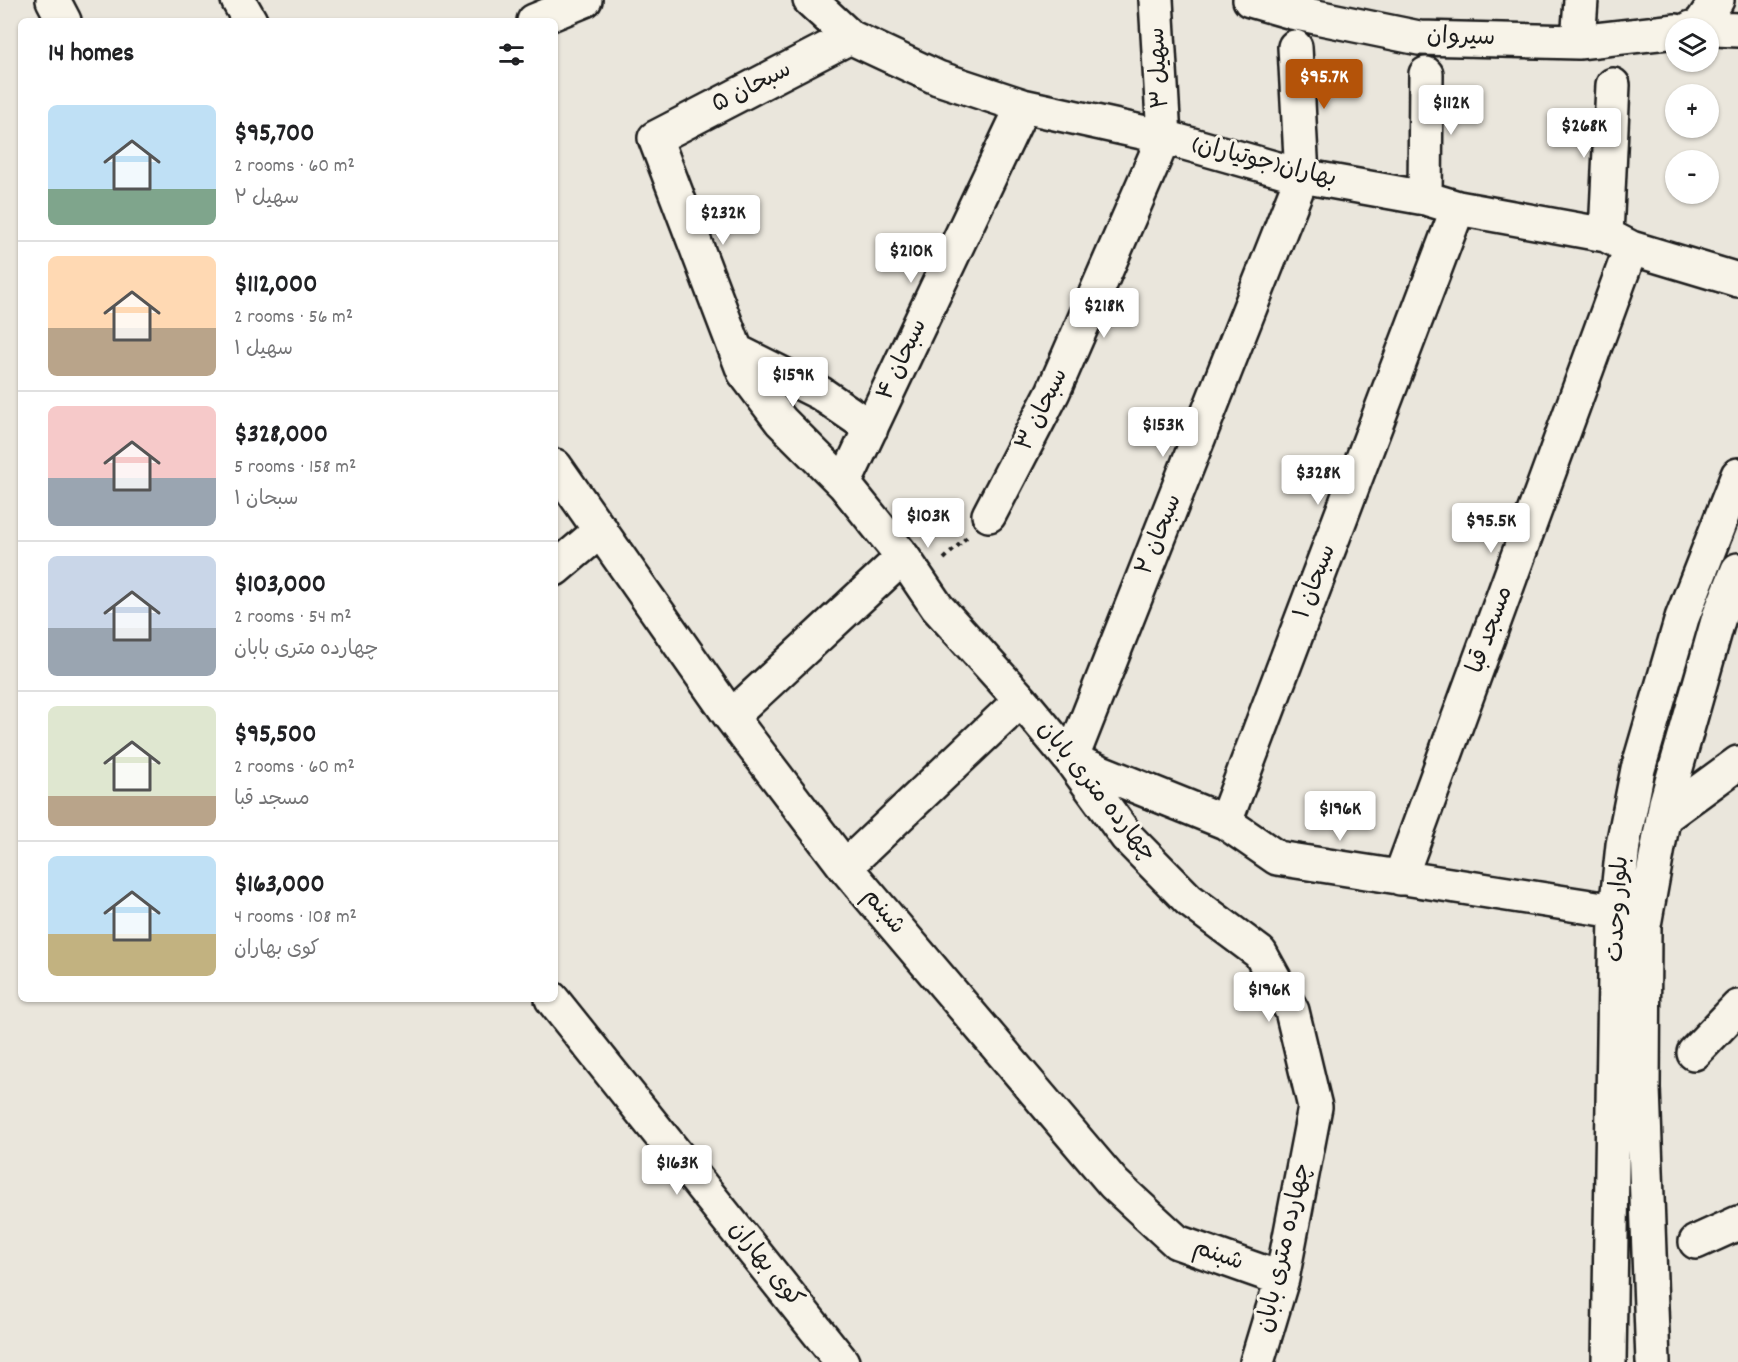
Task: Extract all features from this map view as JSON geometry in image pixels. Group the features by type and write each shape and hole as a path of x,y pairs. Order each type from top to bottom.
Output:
{"street":[{"path":"53,0 62,18"},
{"path":"238,0 248,18"},
{"path":"541,18 585,0"},
{"name":"بهاران(جوتیاران)","path":"810,0 850,37 938,78 1023,106 1164,137 1302,176 1425,198 1458,208 1618,241 1738,280"},
{"name":"سهیل ۳","path":"1156,0 1164,137"},
{"name":"سیروان","path":"1250,0 1292,12 1419,38 1578,42 1665,32"},
{"path":"1578,42 1581,0"},
{"path":"1705,18 1717,0"},
{"path":"1719,29 1738,30"},
{"name":"سبحان ۵","path":"655,138 850,37"},
{"path":"1295,47 1302,176"},
{"path":"1425,198 1426,74"},
{"name":"مسجد قبا","path":"1400,878 1618,241 1613,85"},
{"name":"سبحان ۴","path":"844,484 1023,106"},
{"name":"سبحان ۳","path":"989,515 1053,392 1164,137"},
{"name":"چهارده متری بابان","path":"655,138 740,361 781,421 844,484 912,570 937,607 1022,700 1071,760 1127,837 1190,900 1260,953 1292,1011 1315,1107 1282,1279 1257,1362"},
{"name":"سبحان ۲","path":"1071,760 1302,176"},
{"name":"سبحان ۱","path":"1225,822 1458,208"},
{"path":"740,361 820,393 871,428"},
{"name":"شبنم","path":"558,470 731,717 845,867 1114,1184 1178,1242 1282,1279"},
{"name":"بلوار وحدت","path":"1609,1362 1616,910 1623,845 1638,769 1682,618 1738,475"},
{"path":"558,566 601,530"},
{"path":"731,717 912,570"},
{"name":"بلوار وحدت","path":"1653,1362 1643,1088 1644,925 1669,792 1719,617 1738,570"},
{"path":"845,867 1022,700"},
{"path":"1071,760 1225,822 1277,858 1616,910"},
{"path":"1663,818 1738,763"},
{"name":"کوی بهاران","path":"554,1002 842,1362"},
{"path":"1694,1053 1738,1008"},
{"path":"1696,1242 1738,1222"}],"path":[{"path":"912,570 989,515"}]}
